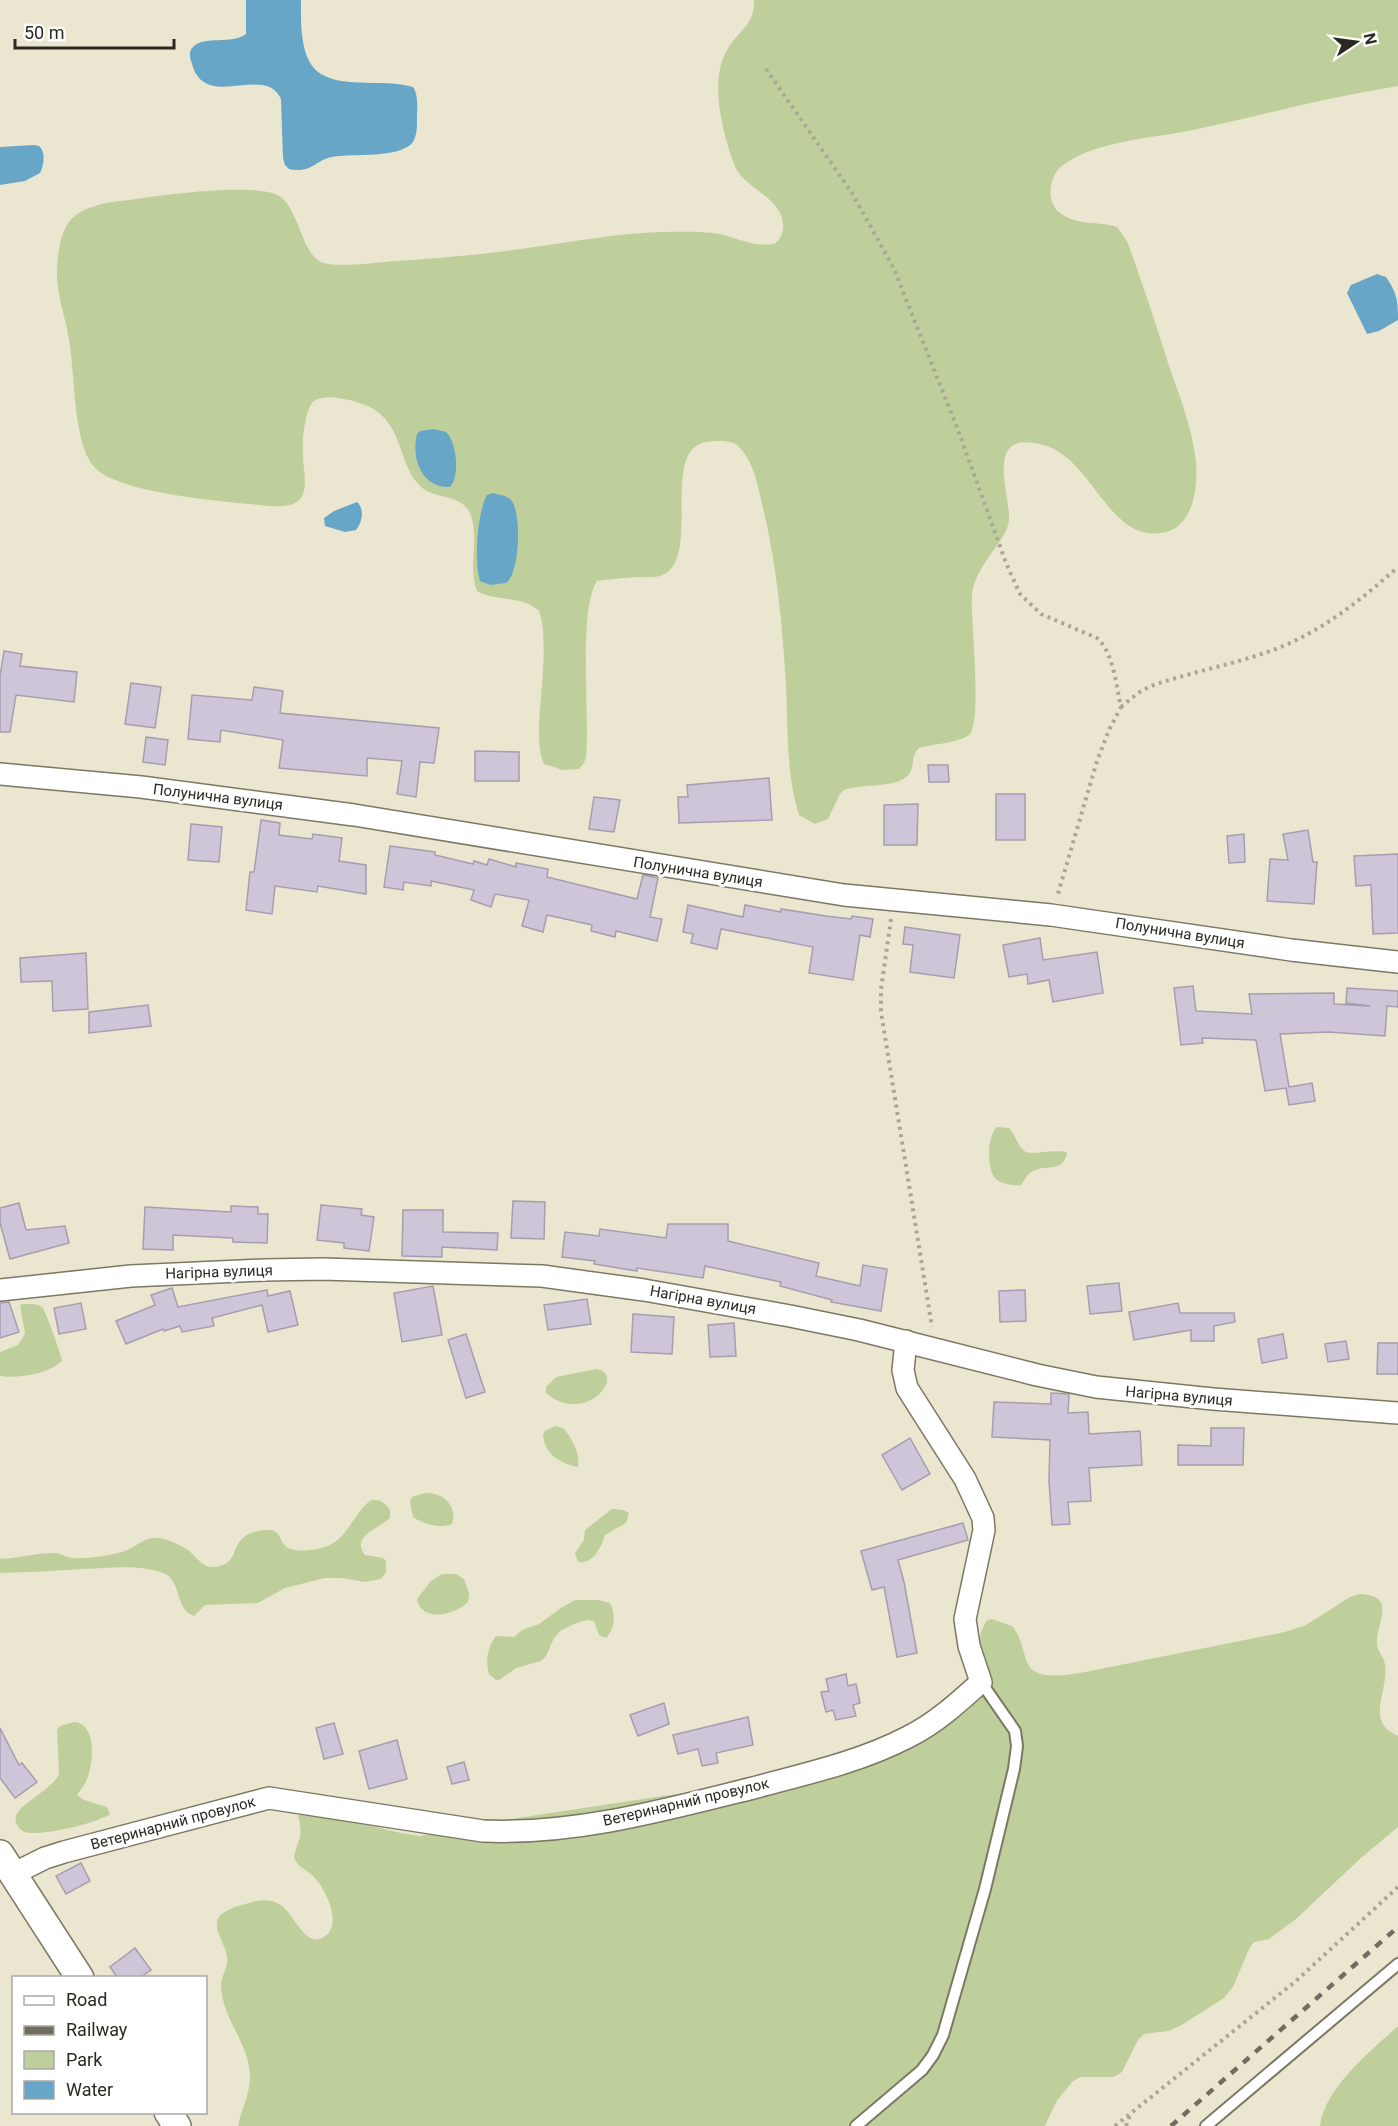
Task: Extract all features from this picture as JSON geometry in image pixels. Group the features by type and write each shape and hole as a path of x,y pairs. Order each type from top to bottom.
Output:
{"street":[{"name":"Полунична вулиця","path":"0,774 141,787 354,815 797,888 894,901 1051,915 1291,950 1398,962"},
{"name":"Нагірна вулиця","path":"0,1290 131,1276 264,1270 334,1269 517,1274 569,1279 667,1294 790,1316 906,1341 1037,1375 1117,1391 1398,1413"},
{"path":"906,1341 903,1370 907,1388 965,1479 983,1518 982,1542 965,1619 969,1646 981,1682"},
{"name":"Ветеринарний провулок","path":"7,1864 55,1854 269,1798 483,1831 514,1832 550,1830 665,1810 776,1782 863,1756 910,1736 930,1724 981,1682"},
{"path":"7,1864 79,1976"}],"lane":[{"path":"856,2126 913,2078 933,2055 943,2034 970,1945 1012,1780 1017,1746 1014,1731 981,1682"},
{"path":"1206,2126 1398,1964"}],"path":[{"path":"766,69 852,193 894,269 958,430 1013,581 1027,603 1041,614 1102,642 1109,657 1121,707"},
{"path":"1051,915 1097,761 1121,707 1137,693 1151,686 1259,655 1308,634 1348,610 1398,567"},
{"path":"894,901 885,954 881,1012 931,1318 933,1348"},
{"path":"1115,2126 1296,1981 1398,1887"},
{"path":"1126,2126 1130,2114"}],"green space":[{"path":"754,0 1398,0 1398,86 1193,130 1108,145 1076,157 1058,169 1051,189 1055,208 1073,220 1117,227 1127,241 1192,438 1196,474 1191,507 1175,529 1146,533 1128,525 1113,512 1086,478 1054,449 1023,442 1009,449 1004,467 1009,512 1007,529 979,572 972,593 976,691 973,726 969,735 952,742 919,748 912,768 904,779 889,784 844,790 828,819 815,824 799,815 795,799 788,750 786,684 775,571 757,481 748,458 738,446 725,441 703,443 695,447 687,458 683,475 681,536 678,554 672,568 657,577 597,581 591,595 586,639 586,757 579,769 563,770 544,764 540,751 539,727 544,651 539,611 525,603 492,597 477,591 473,571 474,531 469,511 459,502 432,493 420,486 407,466 388,422 380,413 368,406 341,398 325,397 314,401 308,411 303,435 304,492 300,499 291,505 269,506 176,495 138,487 106,476 92,465 80,433 69,340 57,277 58,255 63,234 69,222 81,212 97,205 113,202 208,191 252,190 270,192 281,197 293,213 306,243 317,259 324,263 340,265 465,256 646,233 705,232 752,243 774,244 780,238 783,229 780,212 736,169 727,141 719,101 719,74 722,62 731,43 749,22 754,9"},
{"path":"997,1127 1009,1128 1026,1152 1056,1151 1067,1154 1061,1164 1030,1173 1021,1185 1010,1185 999,1181 994,1177 989,1158 991,1137"},
{"path":"35,1304 42,1307 62,1361 56,1366 32,1374 15,1377 0,1376 0,1352 18,1345 25,1334 20,1305"},
{"path":"597,1369 605,1373 607,1380 597,1396 587,1402 574,1404 560,1402 546,1393 546,1387 556,1377"},
{"path":"555,1426 563,1428 572,1441 577,1451 578,1467 554,1457 546,1447 543,1435 545,1431"},
{"path":"425,1493 438,1495 448,1501 453,1511 452,1524 432,1525 413,1517 410,1501 412,1497"},
{"path":"371,1500 382,1502 390,1510 390,1518 368,1533 361,1543 365,1555 383,1558 386,1561 386,1572 381,1579 365,1582 325,1578 285,1588 258,1603 205,1605 194,1616 184,1608 169,1577 154,1570 124,1567 0,1573 0,1559 54,1553 72,1558 97,1557 122,1552 154,1538 181,1546 210,1567 224,1565 230,1561 244,1537 265,1530 278,1533 285,1545 292,1550 319,1549 341,1537"},
{"path":"612,1509 629,1513 626,1523 605,1535 593,1558 578,1562 575,1553 584,1540 585,1530"},
{"path":"442,1574 456,1574 464,1579 469,1593 468,1602 463,1607 448,1613 432,1614 420,1607 417,1599 431,1581"},
{"path":"1360,1594 1372,1596 1382,1605 1377,1643 1384,1662 1385,1675 1380,1714 1382,1723 1398,1736 1398,1827 1362,1857 1296,1919 1269,1939 1254,1942 1233,1987 1224,1998 1180,2026 1168,2031 1144,2034 1138,2040 1122,2072 1114,2077 1081,2077 1073,2081 1056,2102 1045,2126 238,2126 249,2090 249,2065 223,1998 221,1982 227,1960 217,1929 217,1921 222,1914 235,1907 257,1901 268,1901 284,1908 310,1937 322,1938 329,1933 333,1917 328,1898 318,1882 299,1866 294,1857 300,1833 298,1816 302,1813 335,1817 420,1836 491,1822 669,1795 708,1791 763,1793 972,1698 981,1632 986,1621 992,1619 1012,1626 1031,1668 1043,1674 1058,1675 1080,1673 1285,1632 1306,1625 1350,1597"},
{"path":"575,1600 598,1600 610,1603 614,1621 606,1638 599,1635 594,1621 587,1620 574,1624 560,1631 541,1661 516,1668 499,1680 489,1674 488,1654 496,1636 514,1637 522,1630 539,1624"},
{"path":"74,1722 82,1724 87,1730 92,1746 89,1772 77,1795 84,1800 107,1807 110,1814 68,1828 42,1833 24,1831 17,1825 16,1816 19,1810 55,1780 59,1773 57,1730 60,1726"},
{"path":"1398,2026 1398,2126 1320,2126 1330,2097 1340,2084 1363,2058"}],"water":[{"path":"246,0 301,0 303,43 306,53 310,63 325,76 342,81 413,87 417,107 413,142 398,151 332,157 303,170 289,169 283,158 281,99 273,89 262,85 222,87 209,85 199,78 192,64 190,51 198,43 233,39 246,34"},
{"path":"39,146 43,155 40,173 25,181 0,185 0,147"},
{"path":"1377,274 1386,277 1393,288 1398,320 1379,331 1367,334 1347,293 1351,285"},
{"path":"434,429 446,432 453,443 456,468 450,487 432,483 420,470 417,462 417,434 420,431"},
{"path":"493,493 509,498 515,507 518,543 511,577 506,583 490,585 480,581 477,550 481,513 487,495"},
{"path":"357,502 360,505 362,516 356,530 345,532 325,526 324,518 334,511"}],"building":[{"path":"4,651 22,654 20,666 77,672 74,702 16,695 10,732 0,732 0,676"},
{"path":"131,683 161,687 155,728 125,724"},
{"path":"254,687 283,691 280,713 439,728 434,763 420,762 416,797 397,794 402,761 367,758 367,776 279,768 283,740 221,730 220,742 188,739 192,695 252,700"},
{"path":"146,737 168,740 165,765 143,762"},
{"path":"475,751 519,752 519,781 475,781"},
{"path":"928,765 948,765 949,782 929,782"},
{"path":"769,778 772,820 679,823 678,797 688,797 687,785"},
{"path":"996,794 1025,794 1025,840 996,840"},
{"path":"594,797 620,800 614,832 589,829"},
{"path":"918,804 917,845 884,845 884,805"},
{"path":"261,820 280,823 279,835 312,839 313,834 342,838 339,861 366,865 366,894 318,886 317,892 275,886 272,914 246,910 250,872 254,872"},
{"path":"191,824 222,827 219,862 188,860"},
{"path":"1308,830 1313,862 1317,862 1314,904 1267,901 1270,859 1288,860 1283,834"},
{"path":"1244,834 1245,862 1229,863 1227,836"},
{"path":"390,846 435,852 435,855 473,864 474,861 487,865 489,859 516,867 516,863 548,869 547,877 637,899 643,875 658,878 650,917 662,919 657,941 616,931 615,937 591,931 592,925 547,915 543,932 522,926 529,900 495,894 491,907 471,900 474,890 431,881 431,886 404,882 403,890 384,887"},
{"path":"1398,854 1398,933 1373,934 1371,885 1356,886 1354,856"},
{"path":"688,905 743,917 745,905 781,912 781,909 851,919 852,916 873,919 870,937 860,935 853,980 809,973 813,947 721,929 717,949 691,943 693,934 683,932"},
{"path":"905,927 960,935 954,978 910,972 913,945 903,944"},
{"path":"1040,938 1043,960 1097,952 1103,993 1053,1002 1049,980 1028,984 1027,974 1009,977 1003,945"},
{"path":"86,953 88,1009 53,1011 52,981 21,982 20,958"},
{"path":"1193,986 1196,1011 1252,1014 1249,994 1334,993 1334,1004 1370,1006 1346,1003 1347,988 1398,991 1398,1007 1387,1006 1385,1036 1328,1032 1280,1034 1289,1087 1312,1083 1315,1101 1289,1105 1286,1088 1265,1091 1256,1040 1202,1038 1203,1043 1181,1045 1174,988"},
{"path":"148,1005 151,1026 89,1033 89,1012"},
{"path":"513,1201 545,1202 544,1239 511,1238"},
{"path":"19,1203 26,1230 65,1226 69,1243 10,1259 0,1223 0,1208"},
{"path":"321,1205 362,1209 361,1215 374,1217 369,1251 344,1248 344,1243 317,1240"},
{"path":"231,1206 258,1207 258,1214 268,1214 267,1243 233,1242 233,1238 173,1235 173,1250 143,1249 145,1207 231,1212"},
{"path":"403,1210 443,1210 443,1232 498,1233 497,1250 442,1247 442,1257 402,1256"},
{"path":"668,1224 728,1224 728,1241 819,1263 816,1276 860,1286 863,1265 887,1269 881,1311 831,1302 832,1300 780,1286 781,1282 705,1266 703,1278 637,1268 637,1271 594,1264 595,1261 562,1257 565,1232 599,1236 600,1229 666,1238"},
{"path":"1119,1283 1122,1311 1090,1314 1087,1286"},
{"path":"433,1286 442,1335 402,1342 394,1293"},
{"path":"172,1288 178,1307 267,1290 268,1296 290,1291 298,1325 268,1332 262,1305 212,1318 214,1326 182,1332 180,1326 164,1331 163,1329 126,1344 116,1321 155,1305 151,1295"},
{"path":"1025,1290 1026,1321 1000,1322 999,1291"},
{"path":"587,1299 591,1324 548,1330 544,1305"},
{"path":"9,1302 19,1332 0,1338 0,1303"},
{"path":"81,1303 86,1329 59,1334 54,1308"},
{"path":"1178,1303 1180,1313 1234,1313 1235,1322 1214,1326 1214,1341 1191,1341 1191,1330 1134,1340 1129,1312"},
{"path":"633,1314 674,1317 672,1354 631,1352"},
{"path":"734,1323 736,1356 710,1357 708,1325"},
{"path":"466,1334 485,1392 466,1398 448,1340"},
{"path":"1283,1334 1287,1358 1262,1363 1258,1339"},
{"path":"1346,1341 1349,1359 1328,1362 1325,1344"},
{"path":"1378,1343 1398,1343 1398,1374 1377,1374"},
{"path":"1051,1393 1069,1394 1068,1413 1088,1412 1089,1434 1140,1431 1142,1465 1089,1468 1091,1501 1068,1502 1070,1524 1052,1525 1049,1480 1050,1440 992,1437 994,1402 1051,1404"},
{"path":"1211,1428 1244,1428 1243,1465 1178,1465 1178,1445 1211,1446"},
{"path":"910,1438 930,1474 902,1490 882,1455"},
{"path":"963,1523 968,1540 898,1560 917,1653 897,1657 884,1587 872,1590 861,1551"},
{"path":"846,1674 848,1686 856,1684 860,1703 853,1705 856,1716 836,1720 833,1710 826,1712 821,1692 829,1691 826,1679"},
{"path":"664,1703 669,1724 638,1736 630,1715"},
{"path":"748,1717 753,1745 716,1753 718,1763 702,1766 698,1749 678,1754 673,1735"},
{"path":"334,1723 343,1754 324,1759 316,1728"},
{"path":"0,1728 19,1765 22,1763 37,1782 15,1798 0,1778"},
{"path":"397,1740 407,1779 369,1789 359,1751"},
{"path":"464,1762 469,1780 452,1784 447,1767"},
{"path":"81,1863 90,1881 66,1894 56,1876"},
{"path":"135,1948 151,1970 142,1976 116,1976 110,1967"}],"railway":[{"path":"1171,2126 1398,1927"}]}
